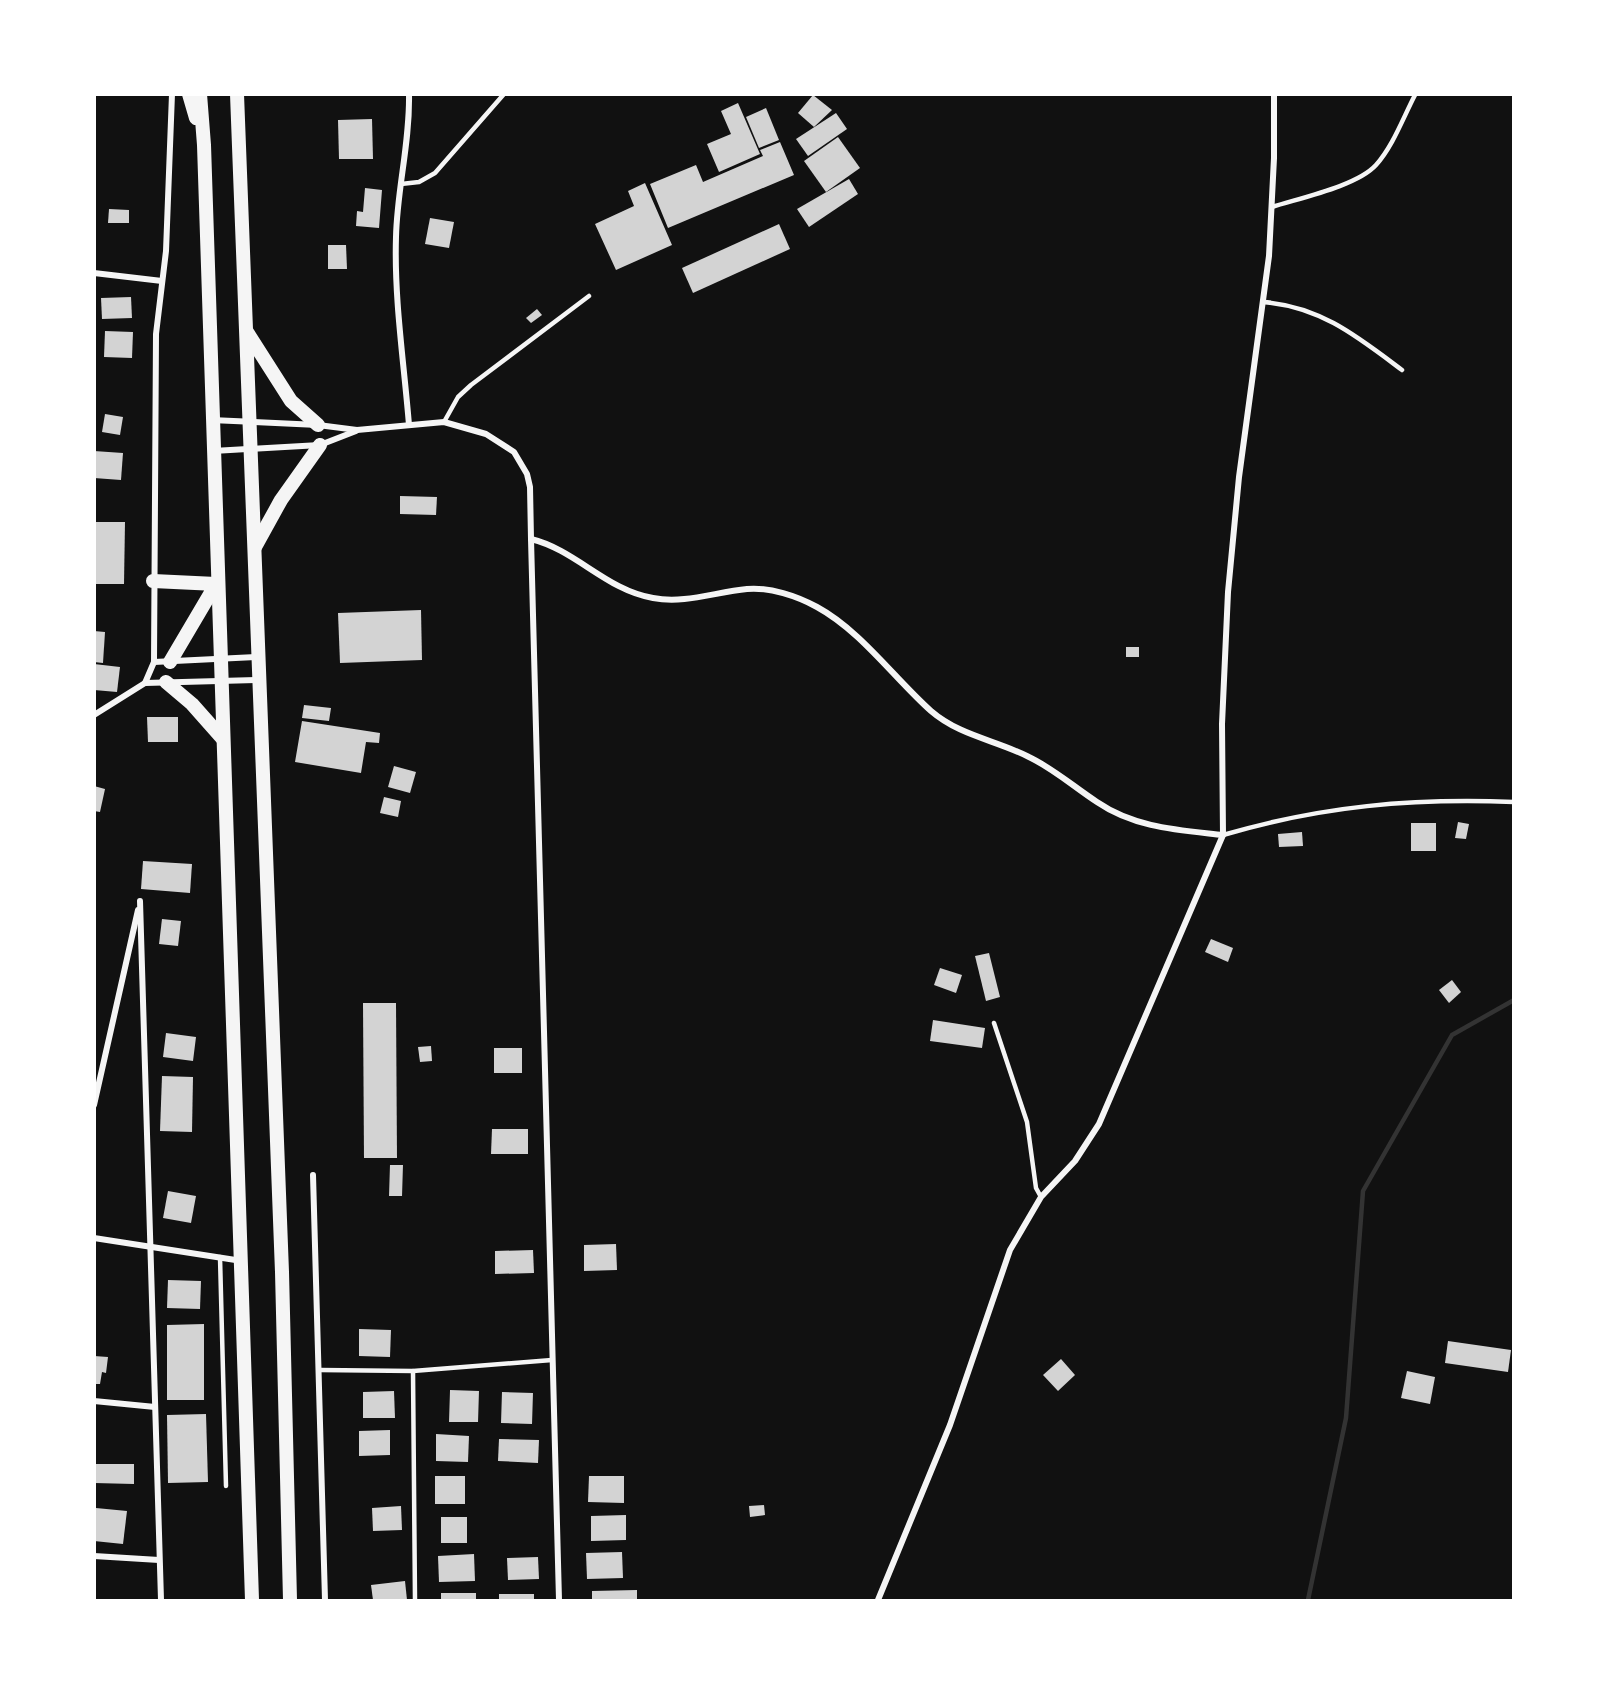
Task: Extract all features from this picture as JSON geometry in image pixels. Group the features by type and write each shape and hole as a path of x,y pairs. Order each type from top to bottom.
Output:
{"highway":[{"path":"189,94 204,145"},
{"path":"200,94 204,145 216,584 243,1261 252,1600"},
{"path":"237,94 282,1272 290,1600"},
{"path":"246,330 291,401 318,425"},
{"path":"254,549 281,500 321,445"},
{"path":"153,581 216,584"},
{"path":"170,662 216,584"},
{"path":"166,682 192,704 223,739"}],"street":[{"path":"145,683 154,662 156,334 162,281 172,94"},
{"path":"409,94 408,136 401,184 396,257 409,425"},
{"path":"878,1600 954,1415 1002,1270 1020,1230 1041,1197 1075,1161 1099,1124 1223,835 1222,724 1228,592 1239,477 1263,302 1272,207 1274,94"},
{"path":"94,273 162,281"},
{"path":"211,420 318,425 357,430 444,422 486,434 514,453 522,463 530,486 559,1600"},
{"path":"212,451 321,445 357,430"},
{"path":"531,539 548,544 616,587 652,598 691,599 749,589 777,592 804,601 841,623 932,711 956,728 1038,761 1097,802 1132,820 1161,828 1223,835"},
{"path":"154,662 220,661 258,657"},
{"path":"94,715 145,683 261,680"},
{"path":"94,1105 140,901 161,1600"},
{"path":"313,1175 325,1600"},
{"path":"94,1238 243,1261"},
{"path":"94,1401 154,1407"},
{"path":"94,1556 159,1560"}],"lane":[{"path":"401,184 419,182 435,173 504,94"},
{"path":"1272,207 1365,174 1382,156 1415,95"},
{"path":"444,422 458,397 471,385 589,296"},
{"path":"1263,302 1298,307 1329,319 1402,370"},
{"path":"1223,835 1281,819 1348,806 1427,801 1514,802"},
{"path":"994,1023 1027,1122 1035,1188 1041,1197"},
{"path":"220,1257 226,1486"},
{"path":"320,1370 413,1371 552,1360"},
{"path":"413,1371 415,1600"}],"building":[{"path":"813,95 832,110 814,127 798,113"},
{"path":"738,103 760,154 719,172 707,144 731,134 721,111"},
{"path":"766,108 779,140 759,148 746,117"},
{"path":"836,113 847,129 808,156 796,139"},
{"path":"372,119 373,159 339,159 338,120"},
{"path":"838,137 860,168 826,192 804,161"},
{"path":"780,142 794,175 668,228 650,184 696,165 703,182 763,156 760,150"},
{"path":"849,179 858,194 809,227 797,209"},
{"path":"645,183 672,245 616,270 595,224 634,206 628,191"},
{"path":"365,188 382,190 379,228 356,226 357,211 363,212"},
{"path":"109,209 129,210 129,223 108,223"},
{"path":"430,218 454,222 449,248 425,244"},
{"path":"779,224 790,249 693,293 682,268"},
{"path":"328,245 346,245 347,269 328,269"},
{"path":"131,297 132,318 102,319 101,298"},
{"path":"537,309 542,315 531,323 526,318"},
{"path":"105,331 133,332 132,358 104,357"},
{"path":"105,414 123,417 120,435 102,432"},
{"path":"94,451 123,453 121,480 94,478"},
{"path":"400,496 437,497 436,515 400,514"},
{"path":"94,522 125,522 124,584 94,584"},
{"path":"421,610 422,660 340,663 338,613"},
{"path":"94,631 105,632 103,663 94,662"},
{"path":"1126,647 1139,647 1139,657 1126,657"},
{"path":"94,664 120,667 117,692 94,690"},
{"path":"304,705 331,708 329,721 302,718"},
{"path":"147,717 178,717 178,742 148,742"},
{"path":"302,721 380,733 379,743 366,742 361,773 295,762"},
{"path":"394,766 416,772 410,793 388,787"},
{"path":"94,786 105,789 100,812 94,811"},
{"path":"384,797 401,801 398,817 380,813"},
{"path":"1458,822 1469,824 1466,839 1455,838"},
{"path":"1411,823 1436,823 1436,851 1411,851"},
{"path":"1302,832 1303,846 1279,847 1278,834"},
{"path":"143,861 192,864 190,893 141,889"},
{"path":"162,919 181,921 178,946 159,944"},
{"path":"1211,939 1233,948 1228,962 1205,952"},
{"path":"989,953 1000,997 986,1001 975,956"},
{"path":"940,968 962,975 956,993 934,985"},
{"path":"1452,980 1461,992 1449,1003 1439,990"},
{"path":"363,1003 396,1003 397,1158 364,1158"},
{"path":"933,1020 985,1028 982,1048 930,1041"},
{"path":"166,1033 196,1037 193,1061 163,1057"},
{"path":"431,1046 432,1061 420,1062 418,1047"},
{"path":"494,1048 522,1048 522,1073 494,1073"},
{"path":"162,1076 193,1077 192,1132 160,1131"},
{"path":"492,1129 528,1129 528,1154 491,1154"},
{"path":"390,1165 403,1165 402,1196 389,1196"},
{"path":"168,1191 196,1196 191,1223 163,1218"},
{"path":"616,1244 617,1270 584,1271 584,1245"},
{"path":"533,1250 534,1273 495,1274 495,1251"},
{"path":"168,1280 201,1281 200,1309 167,1308"},
{"path":"204,1324 204,1400 167,1400 167,1325"},
{"path":"359,1329 391,1330 390,1357 359,1356"},
{"path":"1448,1341 1511,1350 1508,1372 1445,1363"},
{"path":"94,1356 108,1357 106,1373 102,1372 100,1384 94,1384"},
{"path":"1061,1359 1075,1375 1058,1391 1043,1375"},
{"path":"1407,1371 1435,1377 1430,1404 1401,1398"},
{"path":"450,1390 479,1391 478,1422 449,1422"},
{"path":"394,1391 395,1418 363,1418 363,1392"},
{"path":"502,1392 533,1393 532,1424 501,1423"},
{"path":"206,1414 208,1482 168,1483 167,1415"},
{"path":"390,1430 390,1455 359,1456 359,1431"},
{"path":"436,1434 469,1436 468,1462 436,1461"},
{"path":"499,1439 539,1440 538,1463 498,1461"},
{"path":"94,1464 134,1464 134,1484 94,1483"},
{"path":"435,1476 465,1476 465,1504 435,1504"},
{"path":"589,1476 624,1476 624,1503 588,1502"},
{"path":"764,1505 765,1515 750,1517 749,1506"},
{"path":"401,1506 402,1530 373,1531 372,1508"},
{"path":"96,1508 127,1511 123,1544 94,1541"},
{"path":"626,1515 626,1540 591,1541 591,1516"},
{"path":"441,1517 467,1517 467,1543 441,1543"},
{"path":"622,1552 623,1578 587,1579 586,1553"},
{"path":"474,1554 475,1581 439,1582 438,1556"},
{"path":"538,1557 539,1579 508,1580 507,1558"},
{"path":"405,1581 407,1600 373,1600 371,1585"},
{"path":"637,1590 637,1600 592,1600 592,1591"},
{"path":"441,1593 476,1593 476,1600 441,1600"},
{"path":"499,1594 534,1594 534,1600 499,1600"}],"waterway":[{"path":"1308,1600 1346,1418 1363,1191 1452,1035 1514,1000"}]}
